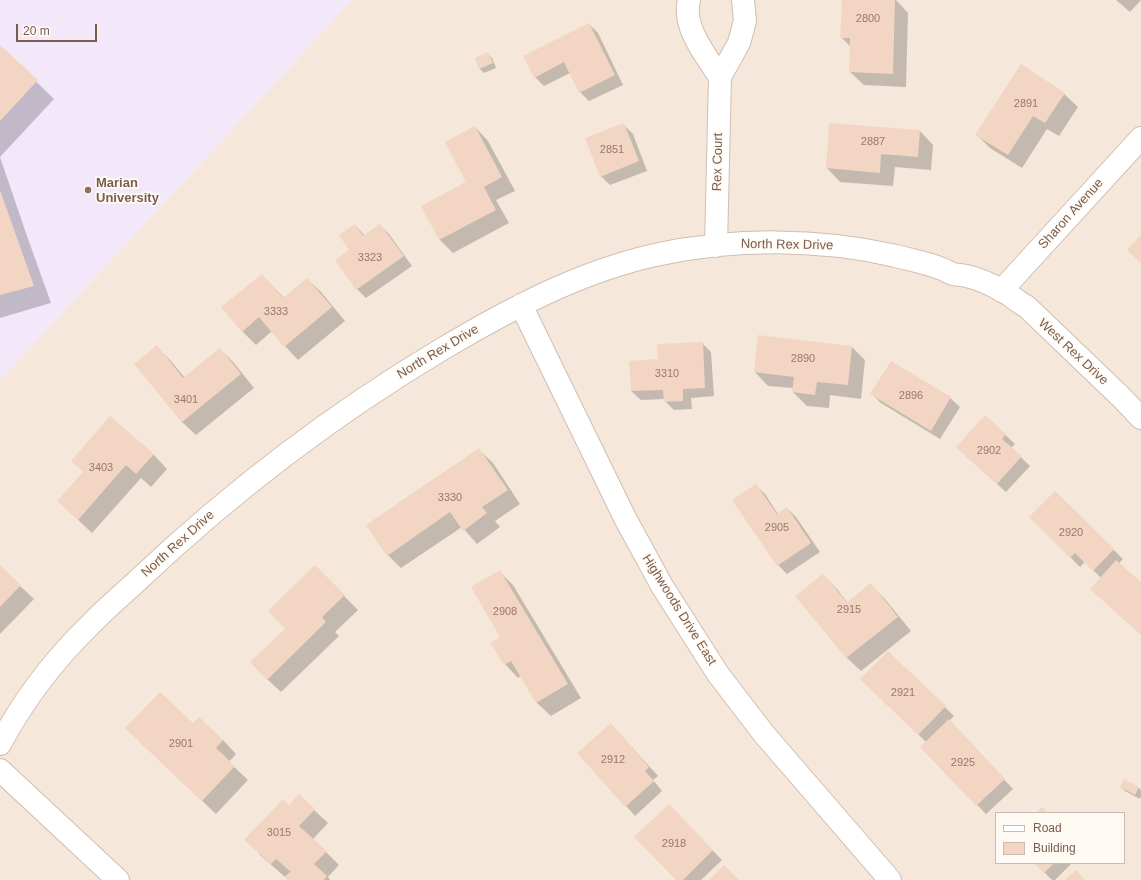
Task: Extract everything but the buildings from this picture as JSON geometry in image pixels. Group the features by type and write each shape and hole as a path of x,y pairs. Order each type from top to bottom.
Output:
{"street":[{"path":"689,0 689,20 697,41 720,77"},
{"name":"Rex Court","path":"716,246 720,77 739,43 745,21 743,0"},
{"name":"Sharon Avenue","path":"1001,291 1141,138"},
{"name":"North Rex Drive","path":"0,744 34,691 69,646 104,610 208,517 286,454 357,403 432,355 521,305 557,287 616,265 653,255 702,247 753,242 792,242 843,247 893,256 936,267 953,274 972,277 998,288 1001,291"},
{"name":"West Rex Drive","path":"1001,291 1026,306 1141,418"},
{"name":"Highwoods Drive East","path":"521,305 625,518 666,593 718,674 764,734 890,880"},
{"path":"0,770 118,880"}],"shaded area":[{"name":"Marian University","path":"0,0 352,0 0,380"},
{"path":"352,0 1141,0 1141,880 0,880 0,380"}],"place":[{"name":"Marian University","path":"88,190"}]}
